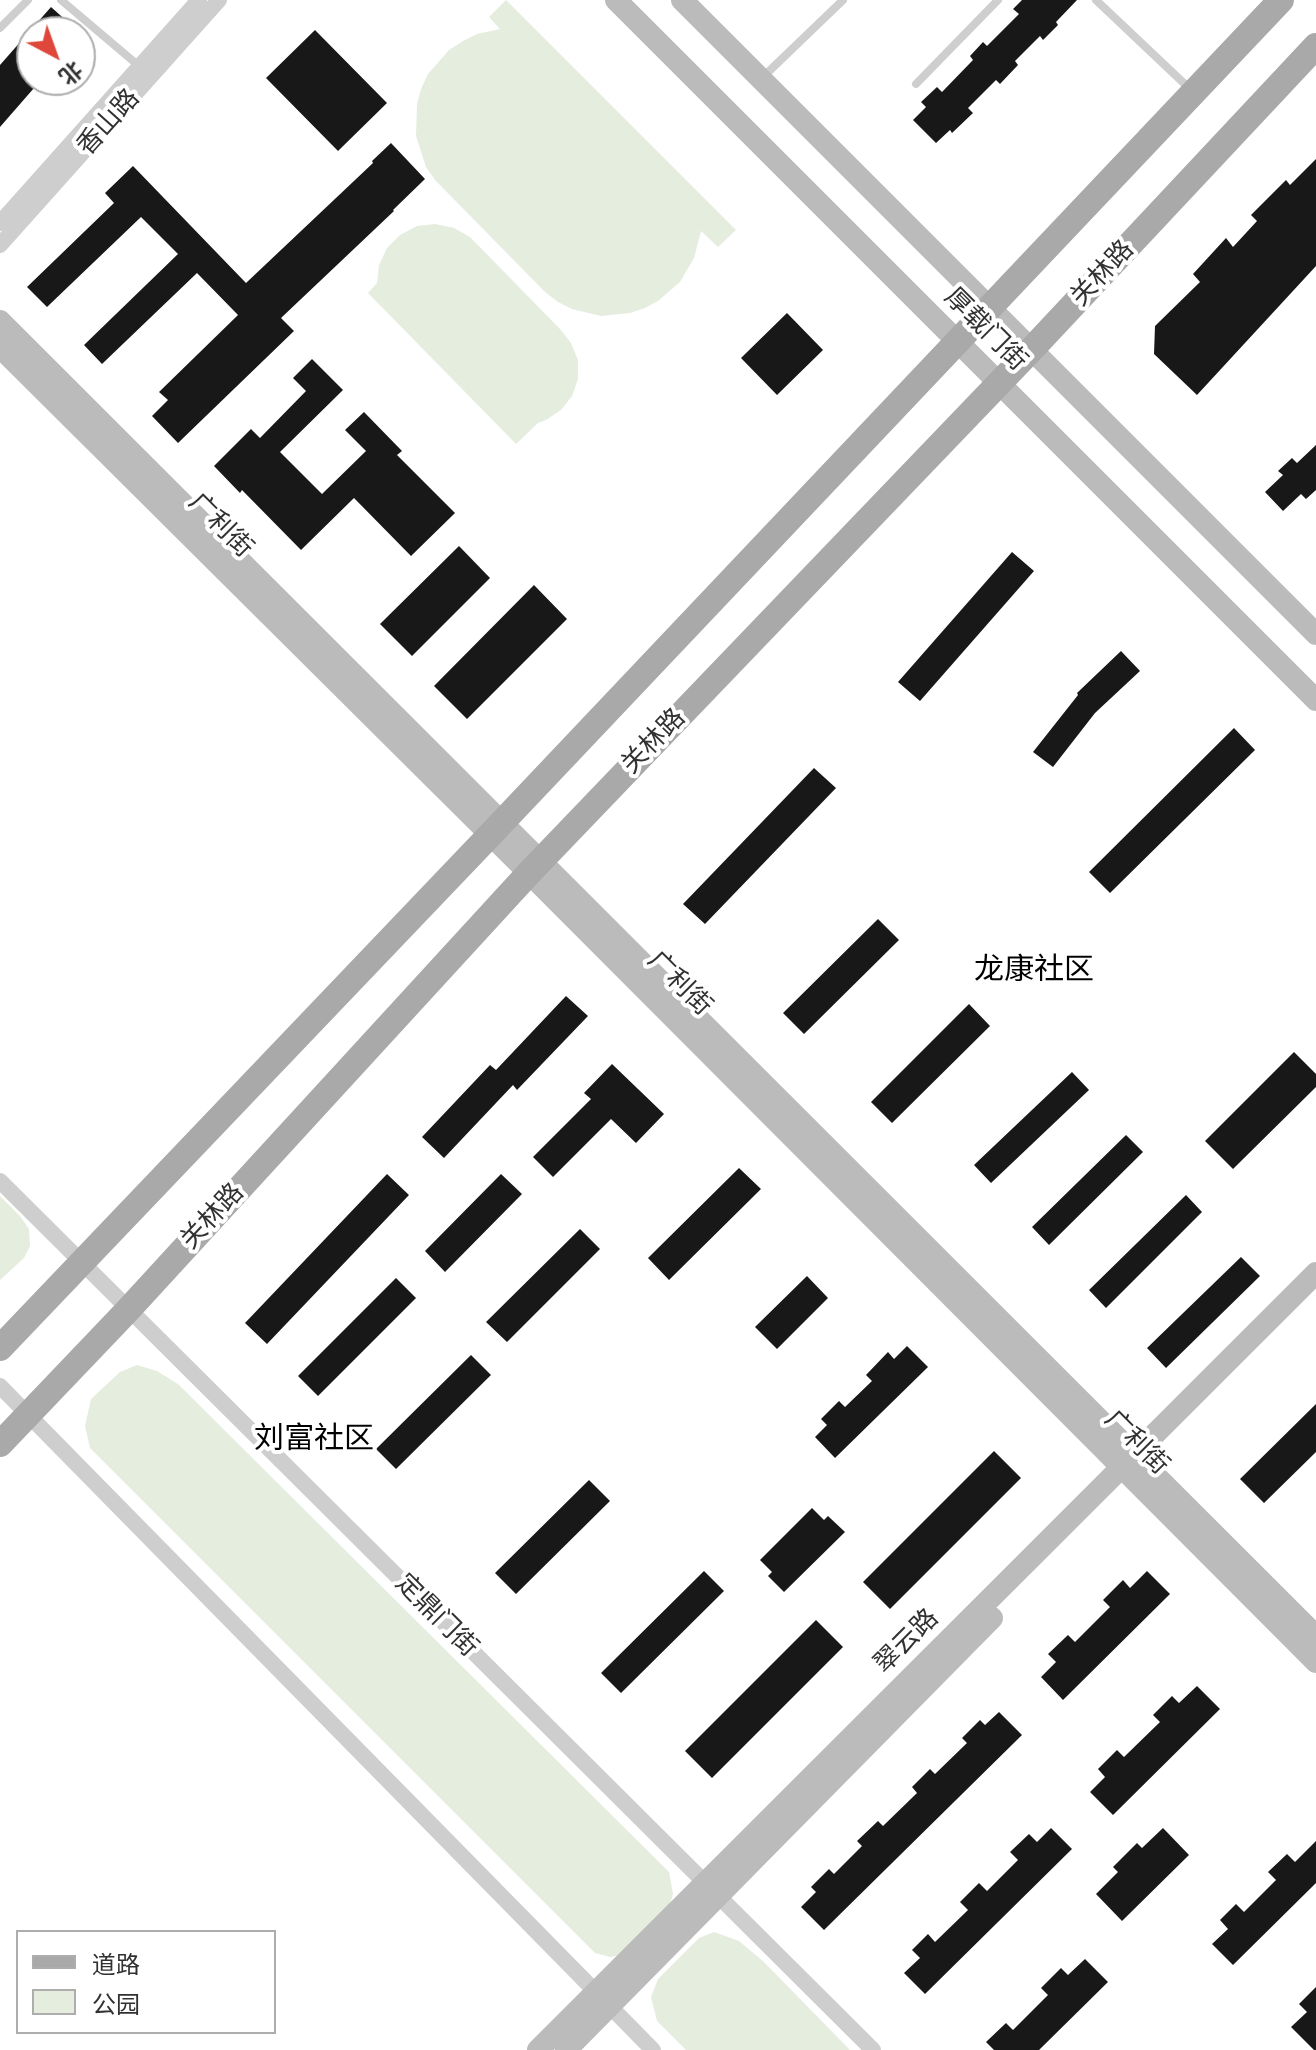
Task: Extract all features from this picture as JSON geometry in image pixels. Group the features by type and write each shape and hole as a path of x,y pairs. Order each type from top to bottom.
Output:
{"main road":[{"path":"0,1348 1281,0"},
{"name":"关林路","path":"0,1444 128,1310 535,867 1031,350 1316,46"}],"street":[{"name":"香山路","path":"0,223 199,0"},
{"name":"香山路","path":"0,245 219,0"},
{"name":"厚载门街","path":"616,0 1316,700"},
{"name":"厚载门街","path":"682,0 1316,634"},
{"name":"广利街","path":"0,321 496,828 1133,1466 1316,1662"},
{"name":"广利街","path":"0,347 496,828"},
{"name":"定鼎门街","path":"0,1181 873,2050"},
{"name":"翠云路","path":"538,2050 603,2000 1133,1466 1316,1273"},
{"name":"翠云路","path":"1133,1466 1316,1294"},
{"path":"0,1386 653,2050"},
{"name":"广利街","path":"1133,1466 1316,1636"},
{"name":"翠云路","path":"566,2050 603,2000"}],"lane":[{"path":"0,28 28,0"},
{"path":"61,0 140,67"},
{"path":"761,79 843,0"},
{"path":"916,84 998,0"},
{"path":"1096,0 1193,92"}],"green space":[{"path":"506,0 736,230 718,247 701,231 694,258 680,282 645,308 601,316 558,302 435,180 426,167 416,136 417,104 428,74 449,50 463,41 500,29 489,17"},
{"path":"435,224 454,228 470,237 560,329 571,343 578,360 578,379 572,396 561,410 538,423 516,444 368,293 377,283 379,265 387,248 400,235 417,226"},
{"path":"0,1196 29,1229 30,1246 24,1258 0,1280"},
{"path":"137,1365 157,1371 178,1384 669,1872 673,1894 668,1912 627,1954 610,1957 595,1953 90,1448 85,1426 91,1399 120,1372"},
{"path":"714,1932 739,1941 763,1961 850,2050 686,2050 657,2021 651,1997 658,1979 699,1938"}],"building":[{"path":"1022,0 1077,0 1043,40 1040,36 1015,61 1018,65 1000,84 996,80 968,108 973,113 936,143 913,120 926,107 921,102 937,87 942,92 973,60 970,56 983,42 987,46 1019,14 1013,9"},
{"path":"51,7 61,16 43,16"},
{"path":"315,30 387,103 338,151 266,78"},
{"path":"16,47 16,96 27,96 0,127 0,65"},
{"path":"391,143 425,179 281,318 294,331 178,443 152,416 168,400 159,392 238,315 197,273 102,364 84,345 178,254 141,217 47,307 27,287 114,203 105,193 133,166 246,283"},
{"path":"1316,159 1316,266 1197,395 1154,354 1155,326 1200,282 1193,274 1226,238 1233,247 1257,221 1251,215 1286,180 1290,185"},
{"path":"787,313 823,350 777,395 741,358"},
{"path":"312,359 343,390 280,452 322,494 366,451 345,430 364,412 402,451 397,455 455,513 411,556 354,498 301,550 214,466 251,429 260,438 306,391 293,378"},
{"path":"1316,445 1316,490 1306,499 1301,494 1283,511 1265,492 1283,475 1278,471 1292,458 1297,463"},
{"path":"459,546 490,578 412,656 380,624"},
{"path":"1012,552 1034,571 920,701 898,682"},
{"path":"534,585 567,619 467,719 434,686"},
{"path":"1121,651 1140,671 1095,713 1053,767 1033,752 1077,693"},
{"path":"1234,728 1255,750 1110,893 1089,872"},
{"path":"814,768 836,788 705,924 683,904"},
{"path":"878,919 899,940 804,1034 783,1013"},
{"path":"566,996 588,1016 517,1090 513,1085 444,1158 422,1137 490,1065 496,1070"},
{"path":"969,1004 990,1026 892,1123 871,1102"},
{"path":"1294,1052 1316,1074 1316,1087 1233,1169 1205,1141"},
{"path":"612,1064 664,1114 636,1143 611,1119 553,1177 533,1157 591,1099 584,1093"},
{"path":"1072,1072 1089,1090 991,1183 974,1165"},
{"path":"1126,1135 1143,1152 1049,1245 1032,1227"},
{"path":"739,1168 761,1189 669,1280 648,1258"},
{"path":"387,1174 409,1195 267,1344 245,1323"},
{"path":"501,1174 522,1194 445,1272 425,1251"},
{"path":"1186,1195 1202,1212 1106,1308 1089,1290"},
{"path":"580,1229 600,1249 507,1342 486,1322"},
{"path":"1241,1257 1260,1276 1166,1368 1147,1348"},
{"path":"807,1276 828,1298 777,1349 755,1327"},
{"path":"396,1278 416,1298 318,1396 298,1376"},
{"path":"907,1346 928,1367 835,1458 815,1437 827,1425 821,1419 839,1401 845,1407 872,1381 866,1375 888,1352 894,1359"},
{"path":"471,1355 491,1375 396,1469 376,1449"},
{"path":"1316,1404 1316,1452 1264,1503 1240,1479"},
{"path":"994,1451 1021,1478 890,1609 863,1582"},
{"path":"589,1480 610,1501 516,1594 495,1573"},
{"path":"812,1508 824,1520 828,1516 845,1532 784,1592 768,1576 772,1572 760,1560"},
{"path":"704,1571 724,1591 621,1693 601,1673"},
{"path":"1147,1571 1170,1594 1063,1700 1041,1677 1056,1662 1048,1654 1068,1635 1075,1642 1110,1607 1103,1600 1123,1580 1130,1588"},
{"path":"816,1620 843,1647 712,1778 685,1751"},
{"path":"1197,1686 1220,1709 1113,1815 1090,1792 1105,1777 1098,1769 1117,1750 1124,1757 1160,1722 1153,1715 1172,1696 1179,1703"},
{"path":"999,1712 1022,1735 824,1930 801,1907 816,1892 811,1887 829,1869 834,1874 862,1846 857,1841 878,1821 883,1826 917,1793 912,1787 930,1769 935,1774 967,1743 962,1738 980,1720 985,1725"},
{"path":"1051,1828 1072,1849 925,1994 904,1973 920,1958 912,1950 928,1934 935,1942 968,1910 960,1902 979,1883 987,1891 1018,1860 1010,1852 1029,1834 1037,1842"},
{"path":"1163,1828 1189,1855 1122,1921 1096,1894 1118,1872 1113,1867 1137,1843 1142,1848"},
{"path":"1316,1841 1316,1883 1233,1965 1212,1944 1228,1929 1220,1920 1236,1904 1244,1912 1276,1880 1268,1872 1287,1854 1295,1862"},
{"path":"1085,1959 1108,1982 1039,2050 994,2050 986,2042 1006,2023 1013,2030 1048,1995 1041,1988 1061,1968 1068,1975"},
{"path":"1316,1987 1314,2050 1291,2027 1307,2012 1299,2004"}],"district":[{"name":"龙康社区","path":"1034,971"},
{"name":"刘富社区","path":"314,1440"}]}
